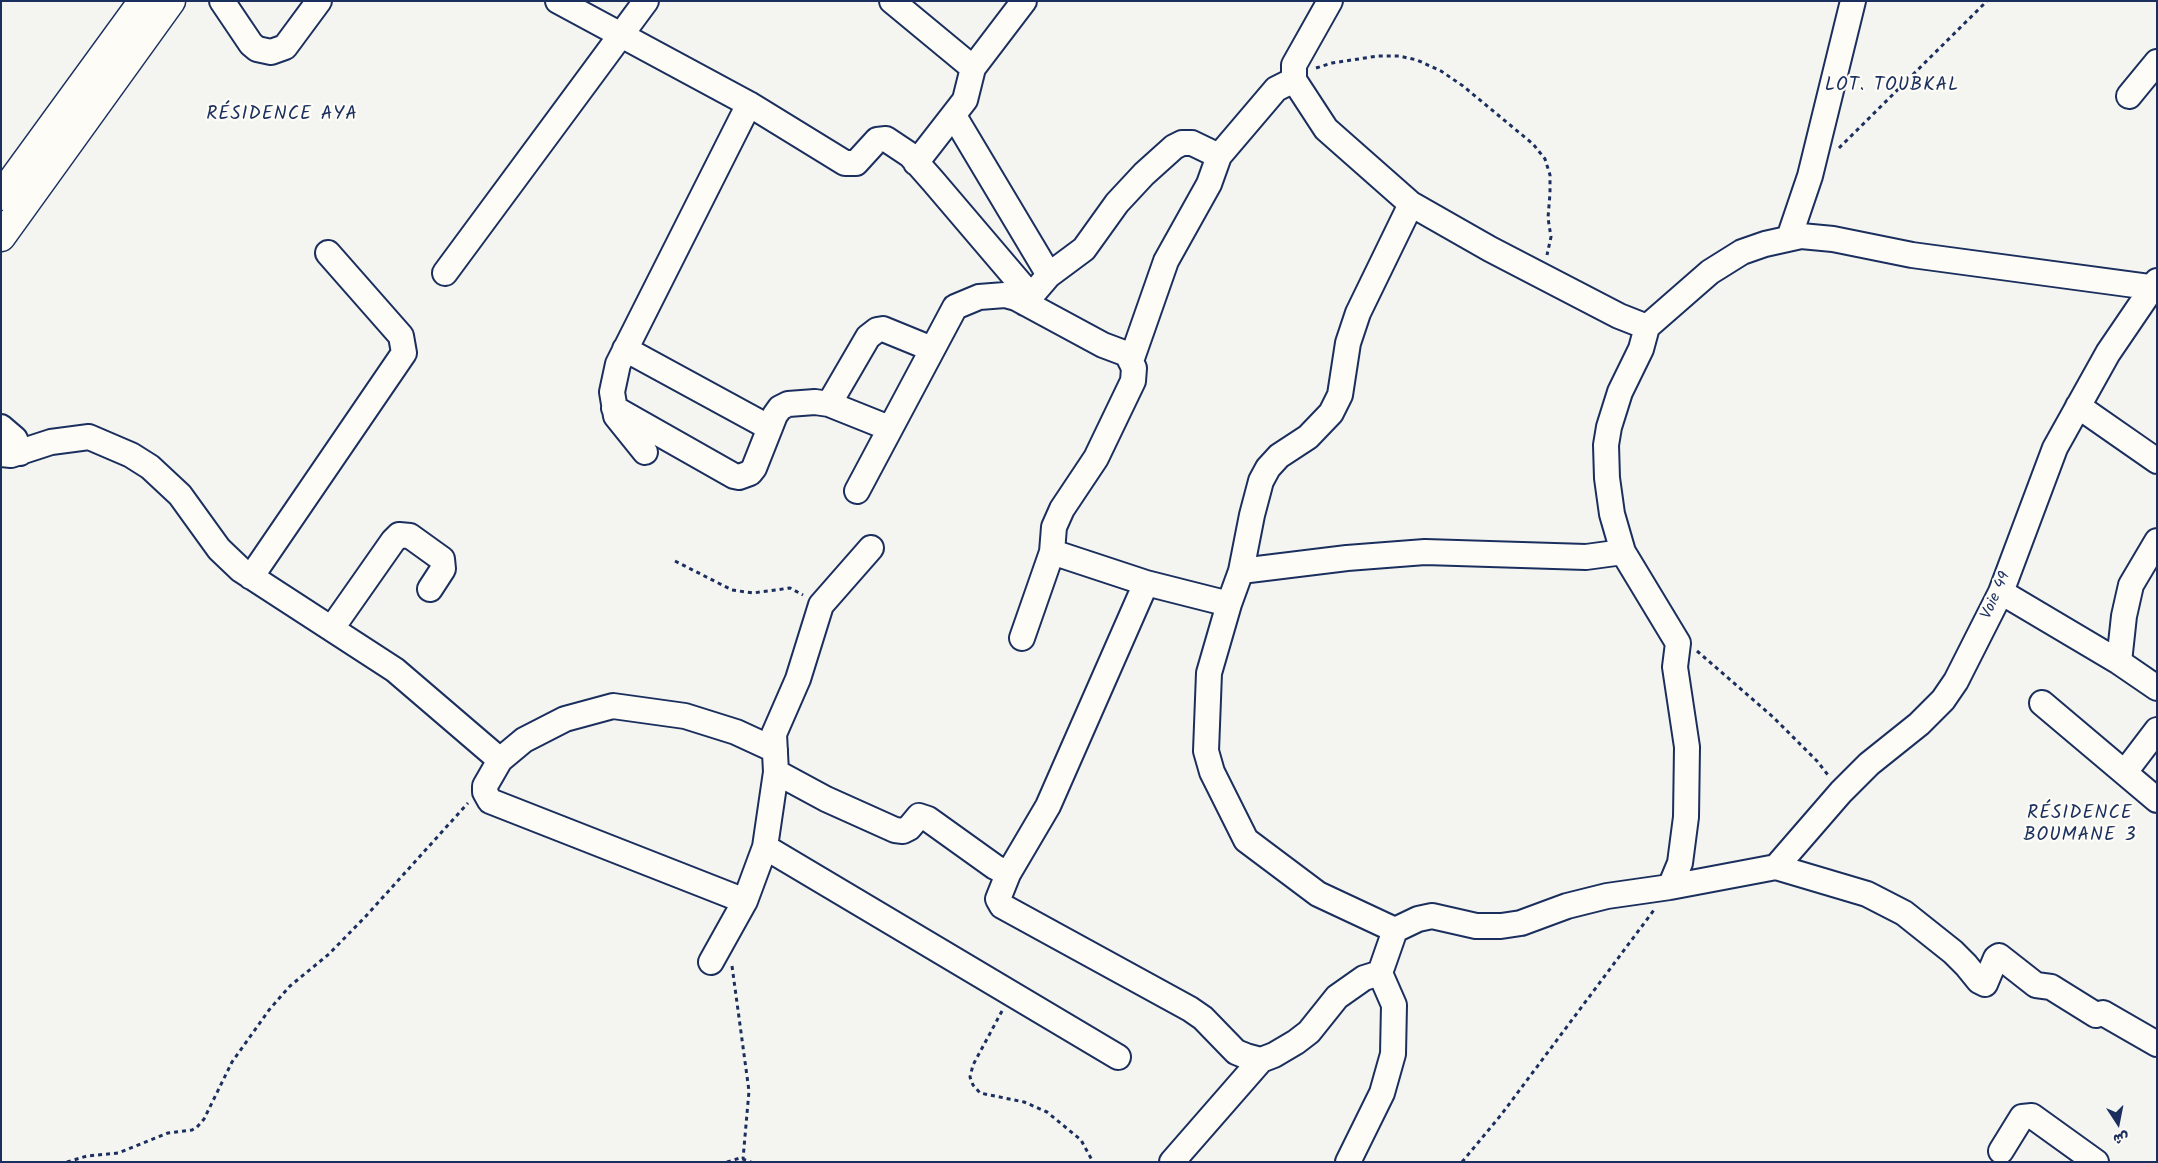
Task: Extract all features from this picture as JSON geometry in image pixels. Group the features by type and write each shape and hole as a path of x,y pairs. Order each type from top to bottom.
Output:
{"main road":[{"path":"1,196 143,1"},
{"path":"1,237 171,1"}],"street":[{"path":"222,1 251,44 264,52 271,52 285,47 320,1"},
{"path":"558,1 749,104 846,163 853,164 859,161 877,140 884,138 910,155 1028,299 1103,345 1127,354 1131,360 1134,374 1131,387 1096,458 1062,509 1054,527 1052,552 1022,638"},
{"path":"445,273 646,1"},
{"path":"892,1 973,68"},
{"path":"916,163 954,116 964,100 973,68 1024,1"},
{"path":"1330,1 1294,65 1293,78 1326,129 1412,204 1490,249 1543,275 1618,316 1647,327"},
{"path":"1789,238 1810,176 1852,1"},
{"path":"2129,96 2157,62"},
{"path":"1131,360 1166,261 1209,184 1219,156 1276,89 1293,78"},
{"path":"645,452 626,431 616,416 614,408 614,378 625,349 749,104"},
{"path":"954,116 1049,275"},
{"path":"1028,299 1049,275 1084,249 1117,203 1174,146 1182,143 1192,143 1219,156"},
{"path":"1395,930 1318,894 1246,840 1212,772 1206,751 1209,673 1229,604 1241,571 1261,481 1279,456 1308,437 1331,413 1340,395 1348,343 1358,313 1412,204"},
{"path":"1670,887 1680,863 1686,817 1687,747 1676,667 1678,643 1623,552 1612,514 1606,444 1612,413 1640,350 1647,327 1710,272 1742,252 1789,238 1817,237 1912,255 2155,286"},
{"path":"251,577 404,353 401,336 328,253"},
{"name":"Voie 49","path":"1776,867 1841,792 1869,764 1918,724 1943,700 1970,656 2000,592 2055,448 2078,406 2155,286"},
{"path":"857,491 955,307 979,297 1005,294 1028,299"},
{"path":"829,404 868,337 877,330 883,329 932,349"},
{"path":"625,349 770,428"},
{"path":"614,408 734,476 744,476 754,468 777,412 784,406 801,402 829,404 889,428"},
{"path":"2078,406 2157,461"},
{"path":"1,427 15,438 11,454"},
{"path":"11,454 51,442 89,437 131,455 150,467 173,488 191,509 218,549 229,560 251,577 395,670 500,760"},
{"path":"332,628 399,535 410,536 442,559 444,569 430,588"},
{"path":"2119,662 2124,616 2132,585 2157,541"},
{"path":"711,962 745,901 765,847 776,761 774,734 798,679 821,605 871,548"},
{"path":"1052,552 1146,583 1229,604"},
{"path":"1241,571 1339,559 1425,552 1586,557 1623,552"},
{"path":"1146,583 1048,806 1008,874 998,899 1002,906 1203,1018 1236,1052 1261,1060"},
{"path":"2000,592 2119,662 2157,688"},
{"path":"2042,702 2157,800"},
{"path":"745,901 490,801 484,792 485,786 500,760 524,740 542,729 580,714 612,706 685,716 736,732 826,799 895,830 909,828 919,816 928,819 995,867 1008,874"},
{"path":"2124,772 2157,730"},
{"path":"765,847 1118,1057"},
{"path":"1348,1162 1382,1093 1393,1054 1394,1005 1380,974 1395,930 1418,919 1432,916 1476,926 1501,926 1521,923 1567,906 1607,896 1670,887 1776,867 1867,894 1904,913 1953,952 1979,981 1985,984 1996,958 1999,956 2036,985 2051,987 2096,1015 2103,1013 2157,1044"},
{"path":"1172,1162 1261,1060 1274,1055 1310,1032 1337,996 1350,986 1364,978 1380,974"},
{"path":"2002,1151 2022,1117 2032,1116 2096,1162"}],"path":[{"path":"1836,152 1987,1"},
{"path":"1293,78 1332,63 1378,56 1399,56 1417,60 1463,86 1533,144 1545,158 1550,175 1548,218 1551,237 1543,275"},
{"path":"676,561 732,590 753,593 790,588 821,605"},
{"path":"1678,643 1697,651 1773,717 1817,762 1841,792"},
{"path":"67,1162 87,1156 118,1153 168,1133 192,1130 197,1127 204,1119 232,1062 269,1010 290,986 328,954 366,916 485,786"},
{"path":"1462,1162 1501,1115 1670,887"},
{"path":"727,932 749,1091 743,1159"},
{"path":"1011,994 973,1065 970,1077 973,1085 980,1093 1024,1102 1047,1112 1082,1140 1093,1162"},
{"path":"727,1162 734,1159 743,1159 751,1162"}],"district":[{"name":"LOT. TOUBKAL","path":"1892,87"},
{"name":"RÉSIDENCE AYA","path":"282,116"},
{"name":"RÉSIDENCE BOUMANE 3","path":"2080,826"}]}
